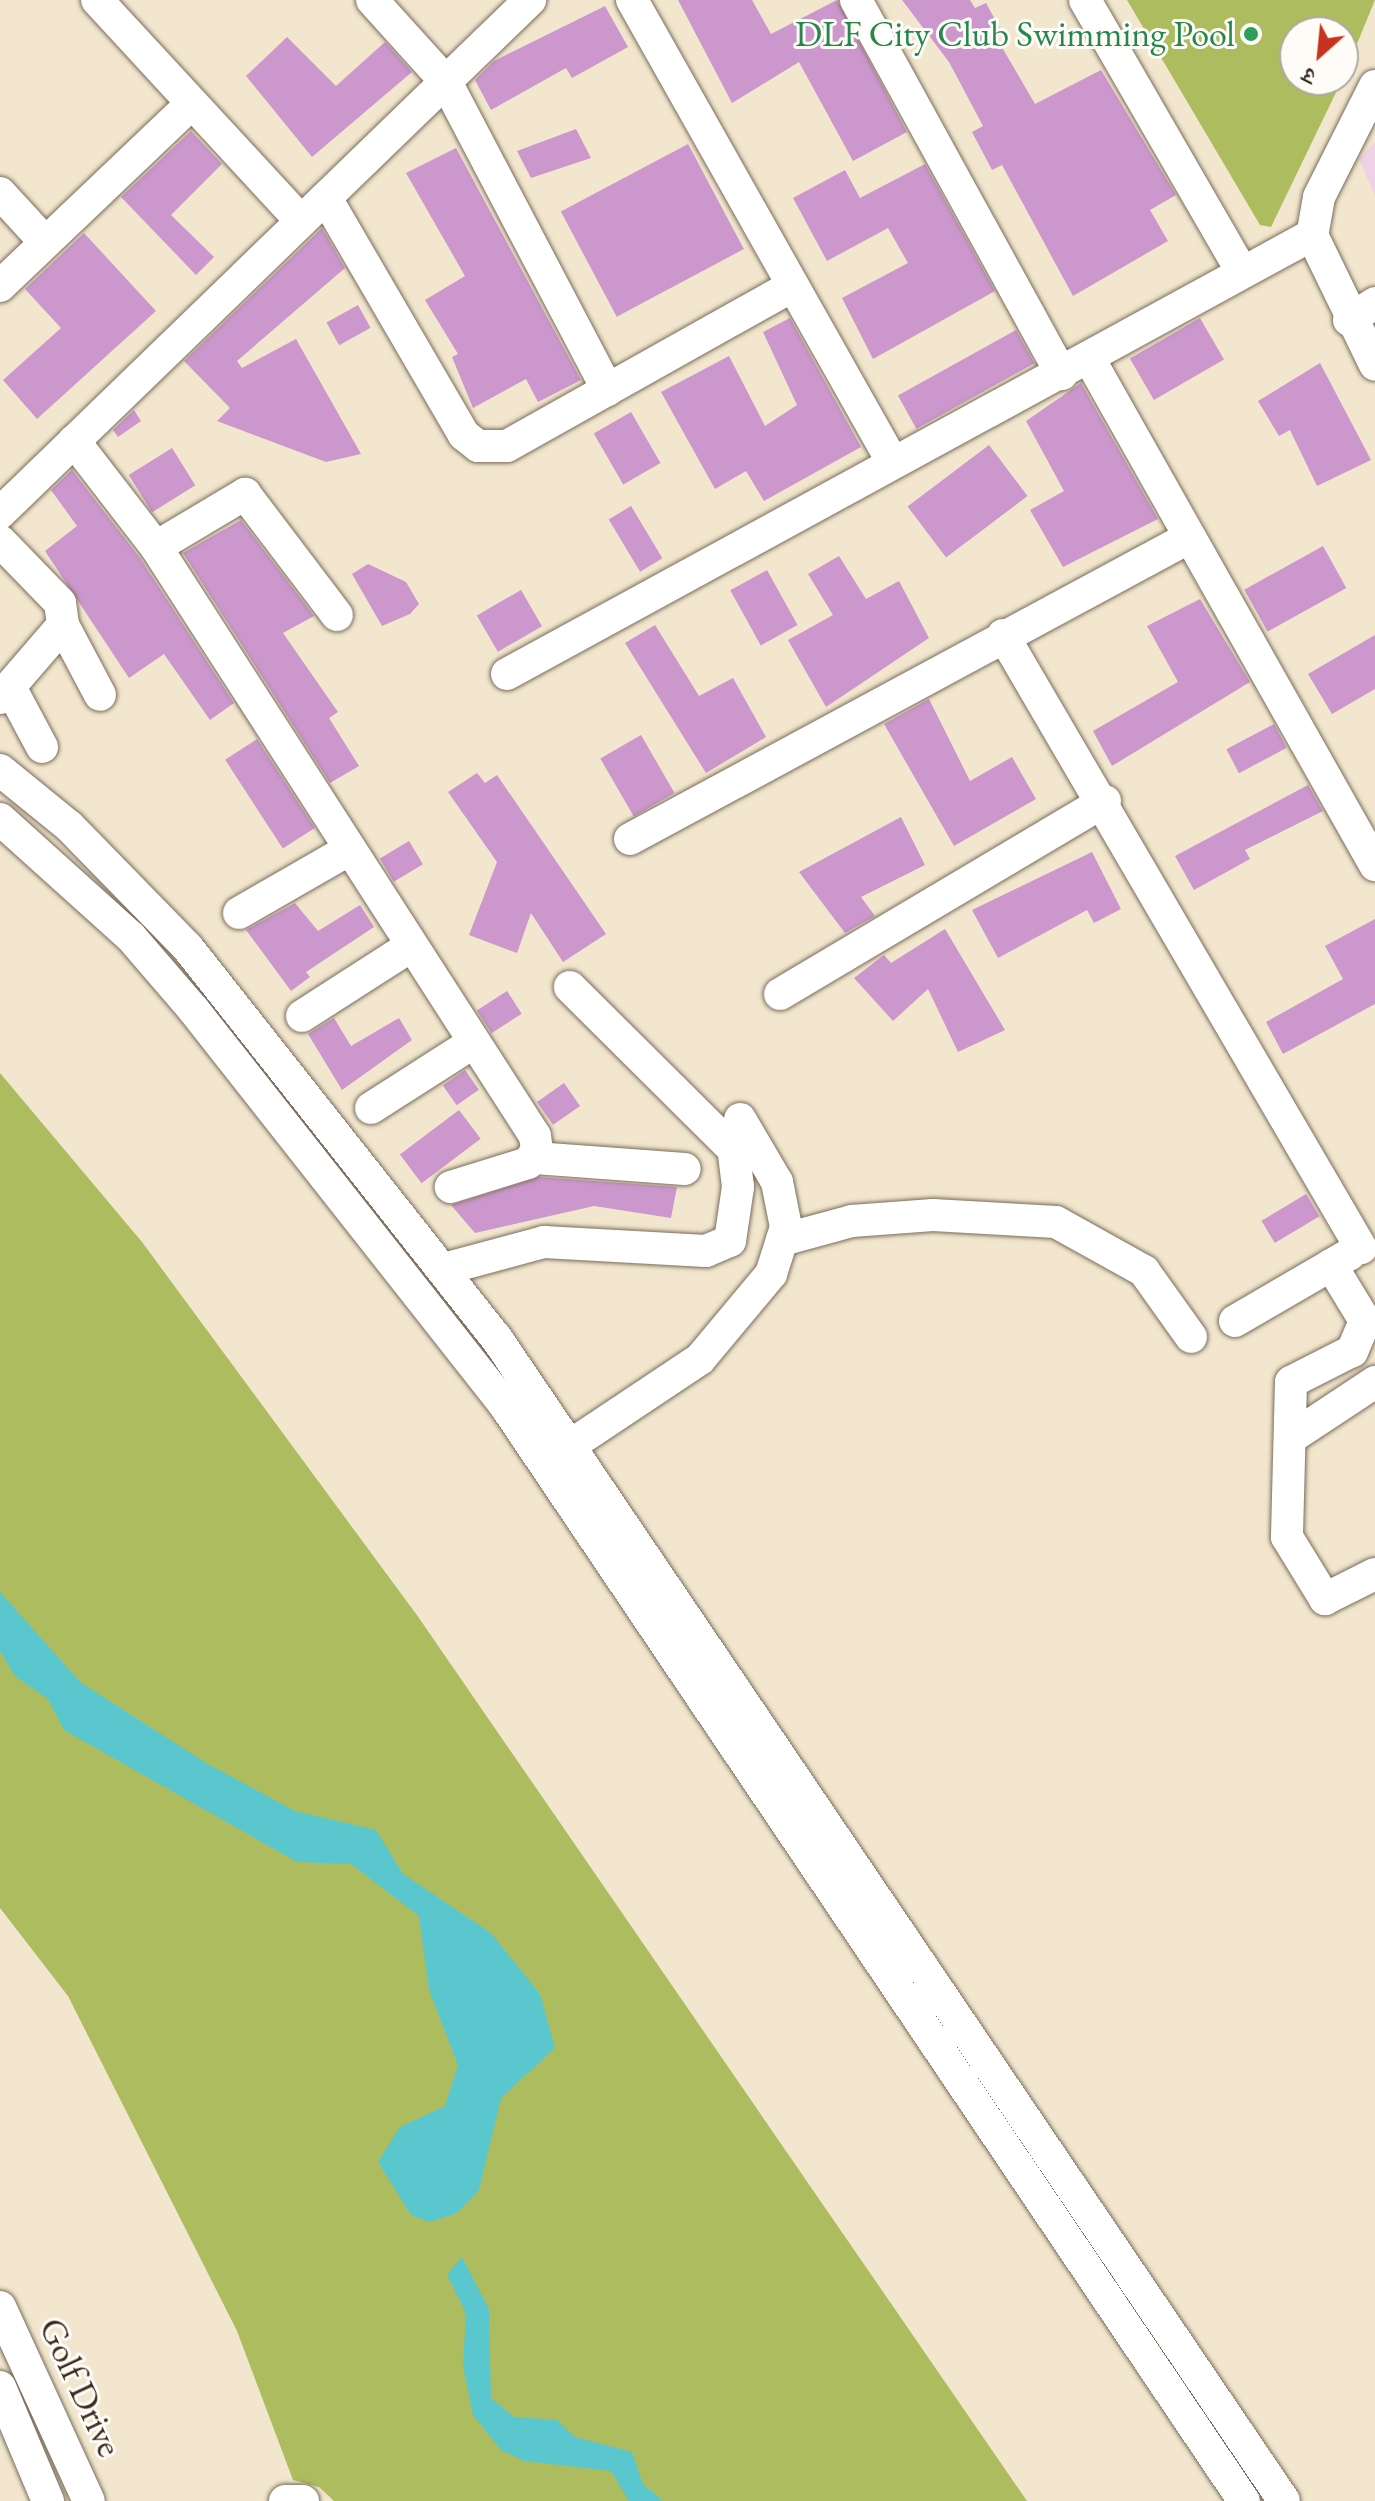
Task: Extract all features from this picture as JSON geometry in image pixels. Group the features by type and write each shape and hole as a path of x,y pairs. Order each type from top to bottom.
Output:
{"street":[{"path":"97,0 301,221"},
{"path":"372,0 446,82 608,390"},
{"path":"0,513 530,0"},
{"path":"632,0 789,288 892,461"},
{"path":"856,0 1076,367 1190,537 1375,865"},
{"path":"1085,0 1242,272"},
{"path":"1375,86 1319,197 1312,235 1362,311 1375,365"},
{"path":"0,286 192,103"},
{"path":"0,193 45,242"},
{"path":"326,198 464,435 478,446 507,446 789,288"},
{"path":"507,674 892,461 1076,367 1312,235"},
{"path":"74,441 156,547 408,948 535,1136 535,1158"},
{"path":"156,547 245,494 337,615"},
{"path":"630,839 1003,635 1190,537"},
{"path":"0,541 60,603 63,625 100,695"},
{"path":"42,747 5,693 63,625"},
{"path":"1003,635 1368,1244 1235,1321"},
{"path":"0,770 69,826 188,948 423,1241 574,1443 1061,2176 1284,2501"},
{"path":"780,994 1105,801"},
{"path":"0,819 131,937 396,1261 645,1605 1033,2196 1244,2501"},
{"path":"239,913 347,851"},
{"path":"302,1016 408,948"},
{"path":"444,1269 544,1242 706,1251 730,1241 738,1187 733,1149 570,987"},
{"path":"371,1108 471,1044"},
{"path":"574,1443 700,1359 771,1274 782,1240 777,1182 740,1119"},
{"path":"451,1187 535,1158 685,1169"},
{"path":"782,1240 852,1221 933,1215 1056,1222 1144,1271 1191,1337"},
{"path":"396,1261 423,1241"},
{"path":"1331,1265 1370,1318 1352,1351 1291,1382 1292,1437 1287,1537 1325,1599 1375,1574"},
{"path":"1292,1437 1375,1382"},
{"path":"1033,2196 1061,2176"},
{"name":"Golf Drive","path":"0,2307 73,2459 89,2501"},
{"name":"Golf Drive","path":"0,2387 43,2489"},
{"path":"43,2489 73,2459"},
{"path":"285,2501 303,2501"}],"shaded area":[{"path":"1375,142 1375,196 1359,159"}],"green space":[{"path":"1127,0 1375,0 1359,39 1359,16 1279,16 1279,96 1334,96 1271,227 1260,225"},
{"path":"0,1073 142,1242 419,1618 1027,2501 334,2501 319,2487 293,2480 237,2331 68,1996 0,1908"}],"water":[{"path":"0,1592 80,1682 206,1763 295,1811 376,1830 403,1874 491,1933 540,1994 555,2048 501,2098 479,2190 457,2213 430,2222 411,2215 378,2162 400,2127 445,2106 458,2065 429,1990 419,1916 351,1864 297,1862 64,1730 48,1699 15,1676 0,1651"},
{"path":"462,2257 489,2309 491,2398 514,2417 557,2420 575,2437 632,2452 643,2484 663,2501 629,2501 611,2471 524,2461 501,2450 473,2415 463,2366 466,2313 447,2275"}],"building":[{"path":"678,0 752,0 771,34 837,0 907,132 853,161 799,62 732,103"},
{"path":"902,0 970,0 975,8 986,3 1003,34 996,37 1035,104 1101,70 1176,195 1150,210 1168,241 1073,296 1002,165 992,170 972,132 983,126 949,62"},
{"path":"605,6 628,47 572,78 566,68 491,110 475,80 494,61"},
{"path":"287,37 336,86 385,42 412,72 312,157 246,76"},
{"path":"576,129 591,158 531,178 517,151"},
{"path":"191,131 222,164 171,215 214,257 196,275 121,197"},
{"path":"688,144 744,249 617,317 561,212"},
{"path":"456,148 581,380 538,402 526,379 473,408 452,357 458,354 425,300 465,276 406,173"},
{"path":"925,164 995,291 873,359 842,298 908,263 888,228 827,261 793,198 845,170 860,198"},
{"path":"322,228 345,268 237,361 242,368 296,339 361,454 326,462 217,421 230,408 184,361"},
{"path":"84,233 156,311 37,419 3,380 61,328 25,289"},
{"path":"358,305 371,328 339,345 327,322"},
{"path":"790,318 861,447 764,501 746,471 715,489 661,392 729,356 765,426 797,405 763,332"},
{"path":"1200,318 1224,360 1154,400 1130,358"},
{"path":"1016,330 1034,363 916,429 898,395"},
{"path":"1320,363 1371,460 1317,486 1290,430 1279,436 1258,401"},
{"path":"1081,383 1158,519 1063,567 1030,510 1064,491 1026,421"},
{"path":"134,410 141,421 118,437 113,430"},
{"path":"631,412 660,463 623,485 594,433"},
{"path":"989,445 1028,496 946,557 908,506"},
{"path":"172,448 195,485 152,512 129,475"},
{"path":"72,470 140,558 234,703 210,720 164,654 129,678 45,551 77,526 51,490"},
{"path":"631,506 662,558 640,572 609,519"},
{"path":"241,520 314,616 283,633 338,712 329,718 359,766 330,783 183,553"},
{"path":"1323,546 1346,588 1268,632 1244,590"},
{"path":"839,556 866,599 899,581 929,638 826,707 788,640 833,615 808,574"},
{"path":"368,564 406,582 419,604 410,614 382,626 352,574"},
{"path":"767,570 798,625 761,645 730,590"},
{"path":"521,590 542,626 498,652 477,616"},
{"path":"1200,599 1250,682 1112,766 1093,731 1178,682 1147,626"},
{"path":"655,625 699,696 733,678 766,737 706,773 625,643"},
{"path":"1375,635 1375,689 1332,714 1308,674"},
{"path":"929,699 970,781 1012,757 1036,799 954,846 884,724"},
{"path":"1274,724 1287,748 1239,773 1226,749"},
{"path":"641,735 674,793 634,817 600,758"},
{"path":"257,739 315,828 283,849 225,760"},
{"path":"477,773 485,783 497,775 606,934 563,962 531,913 517,953 469,935 497,862 448,792"},
{"path":"1308,785 1323,811 1245,850 1250,859 1194,890 1175,856"},
{"path":"901,817 925,865 861,897 875,916 845,933 799,872"},
{"path":"409,841 423,864 394,882 380,859"},
{"path":"1092,852 1121,909 1094,923 1087,910 998,958 972,910"},
{"path":"295,903 318,931 360,905 374,927 306,972 310,977 291,991 246,930"},
{"path":"1375,919 1375,1004 1283,1054 1266,1022 1343,979 1325,946"},
{"path":"945,929 1005,1030 958,1052 928,989 893,1021 854,978 884,955 891,963"},
{"path":"507,991 522,1014 492,1033 477,1011"},
{"path":"334,1018 351,1046 399,1018 412,1040 342,1090 308,1034"},
{"path":"465,1070 479,1090 457,1105 443,1085"},
{"path":"564,1083 580,1106 553,1125 537,1102"},
{"path":"459,1110 481,1139 422,1183 400,1155"},
{"path":"539,1177 677,1187 671,1218 594,1206 475,1233 451,1205"},
{"path":"1306,1194 1319,1216 1275,1243 1261,1221"}],"place":[{"name":"DLF City Club Swimming Pool","path":"1251,34"}]}
